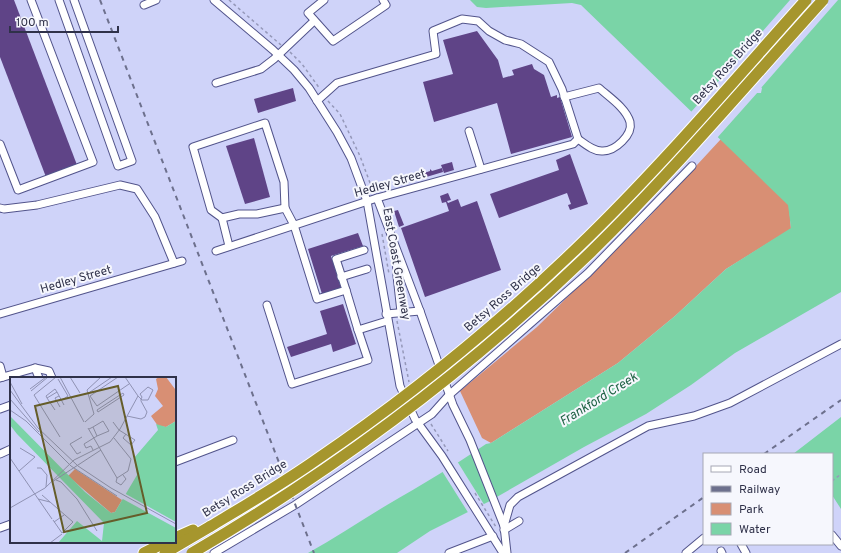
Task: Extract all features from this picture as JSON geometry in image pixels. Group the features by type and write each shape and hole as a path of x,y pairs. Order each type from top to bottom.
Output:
{"highway":[{"name":"Betsy Ross Bridge","path":"165,553 313,462 378,416 442,368 521,300 579,247 635,190 806,0"},
{"name":"Betsy Ross Bridge","path":"192,553 282,498 366,441 450,377 534,305 592,252 643,200 822,0"},
{"path":"176,538 190,531 211,526"},
{"path":"144,553 164,543"}],"street":[{"path":"0,144 18,190 93,162 30,0"},
{"path":"59,0 118,166 132,161 74,0"},
{"path":"144,5 156,0"},
{"path":"214,0 294,70 317,100 348,151 367,201 386,318 400,386 418,422 445,454 503,553"},
{"path":"324,0 308,13 333,41 386,5 383,0"},
{"path":"317,100 337,83 436,54 433,31 462,19 478,21 489,31 505,40 521,44 549,62 564,97 575,141 590,148 603,151 618,145 629,133 630,123 619,106 599,88 564,97"},
{"path":"216,83 261,69 285,49 314,21"},
{"path":"86,77 100,73"},
{"path":"229,246 222,218 211,210 193,147 266,123 284,182 285,208 294,225 317,299 346,290"},
{"path":"469,131 482,169"},
{"name":"Hedley Street","path":"216,251 376,198 482,169 575,141"},
{"path":"214,553 295,505 432,414 449,395 588,273 692,166"},
{"name":"Hedley Street","path":"0,208 4,210 37,205 120,185 137,189 155,217 178,262 0,314"},
{"path":"376,198 420,311 449,395 470,440 504,528 507,553"},
{"path":"222,218 239,214 257,214 285,208"},
{"path":"396,248 399,313"},
{"path":"268,305 292,384 368,360 336,259 364,250"},
{"path":"341,277 367,269"},
{"path":"358,330 399,313 420,311"},
{"path":"504,528 510,504 518,497 641,429 648,426 694,416 730,403 841,344"},
{"path":"0,366 2,377 35,368 50,370 52,377"},
{"path":"35,368 39,377"},
{"path":"0,409 10,405"},
{"path":"176,462 233,440"},
{"path":"0,454 10,449"},
{"path":"504,528 519,521"},
{"path":"0,528 10,524"},
{"path":"449,553 493,536"},
{"path":"833,536 841,546"},
{"path":"686,553 703,539"}],"path":[{"name":"East Coast Greenway","path":"229,0 302,64 324,95 340,114 360,156 372,184 376,198"},
{"name":"East Coast Greenway","path":"381,227 390,279"},
{"name":"East Coast Greenway","path":"399,313 410,386"},
{"path":"426,417 445,454"},
{"path":"833,480 841,474"}],"green space":[{"path":"721,139 789,205 791,229 726,269 675,316 618,363 491,443 482,438 460,391 537,327 648,218"}],"water":[{"name":"Frankford Creek","path":"470,0 841,0 841,292 735,353 691,385 646,414 584,447 488,502 430,531 397,553 308,553 486,444 491,443 618,363 675,316 726,269 791,228 788,205 581,5 572,3 486,8 477,7","holes":["732,60 762,88 761,93 757,93 730,66 729,61"]},
{"path":"841,417 841,509 833,497 833,453 794,453"}],"pier":[{"path":"790,0 838,0 760,89 734,64"},
{"path":"732,66 758,92 717,138 691,112"},
{"path":"457,461 485,506 469,514 442,471"}],"building":[{"path":"0,0 14,0 77,165 46,177 0,57"},
{"path":"477,31 498,60 503,78 514,75 512,70 532,64 534,69 544,75 551,97 557,95 557,98 560,97 572,137 511,154 497,103 434,122 423,82 453,74 443,40"},
{"path":"293,88 296,101 258,113 254,99"},
{"path":"254,138 270,197 245,204 226,146"},
{"path":"570,154 588,204 570,210 568,205 571,204 567,193 499,218 490,194 559,170 556,160"},
{"path":"452,162 454,170 444,173 441,165"},
{"path":"442,168 443,172 423,178 421,174 430,171 430,169 432,171"},
{"path":"448,193 451,200 447,201 448,203 458,199 461,207 477,201 501,270 425,297 401,228 449,211 446,202 442,203 440,196"},
{"path":"398,210 404,225 399,227 394,211"},
{"path":"358,233 363,246 331,256 341,288 322,294 308,249"},
{"path":"343,304 356,344 333,352 331,344 291,357 287,347 327,334 320,311"}],"railway":[{"path":"100,0 314,553"},
{"path":"765,453 841,400"},
{"path":"625,553 703,498"}]}
